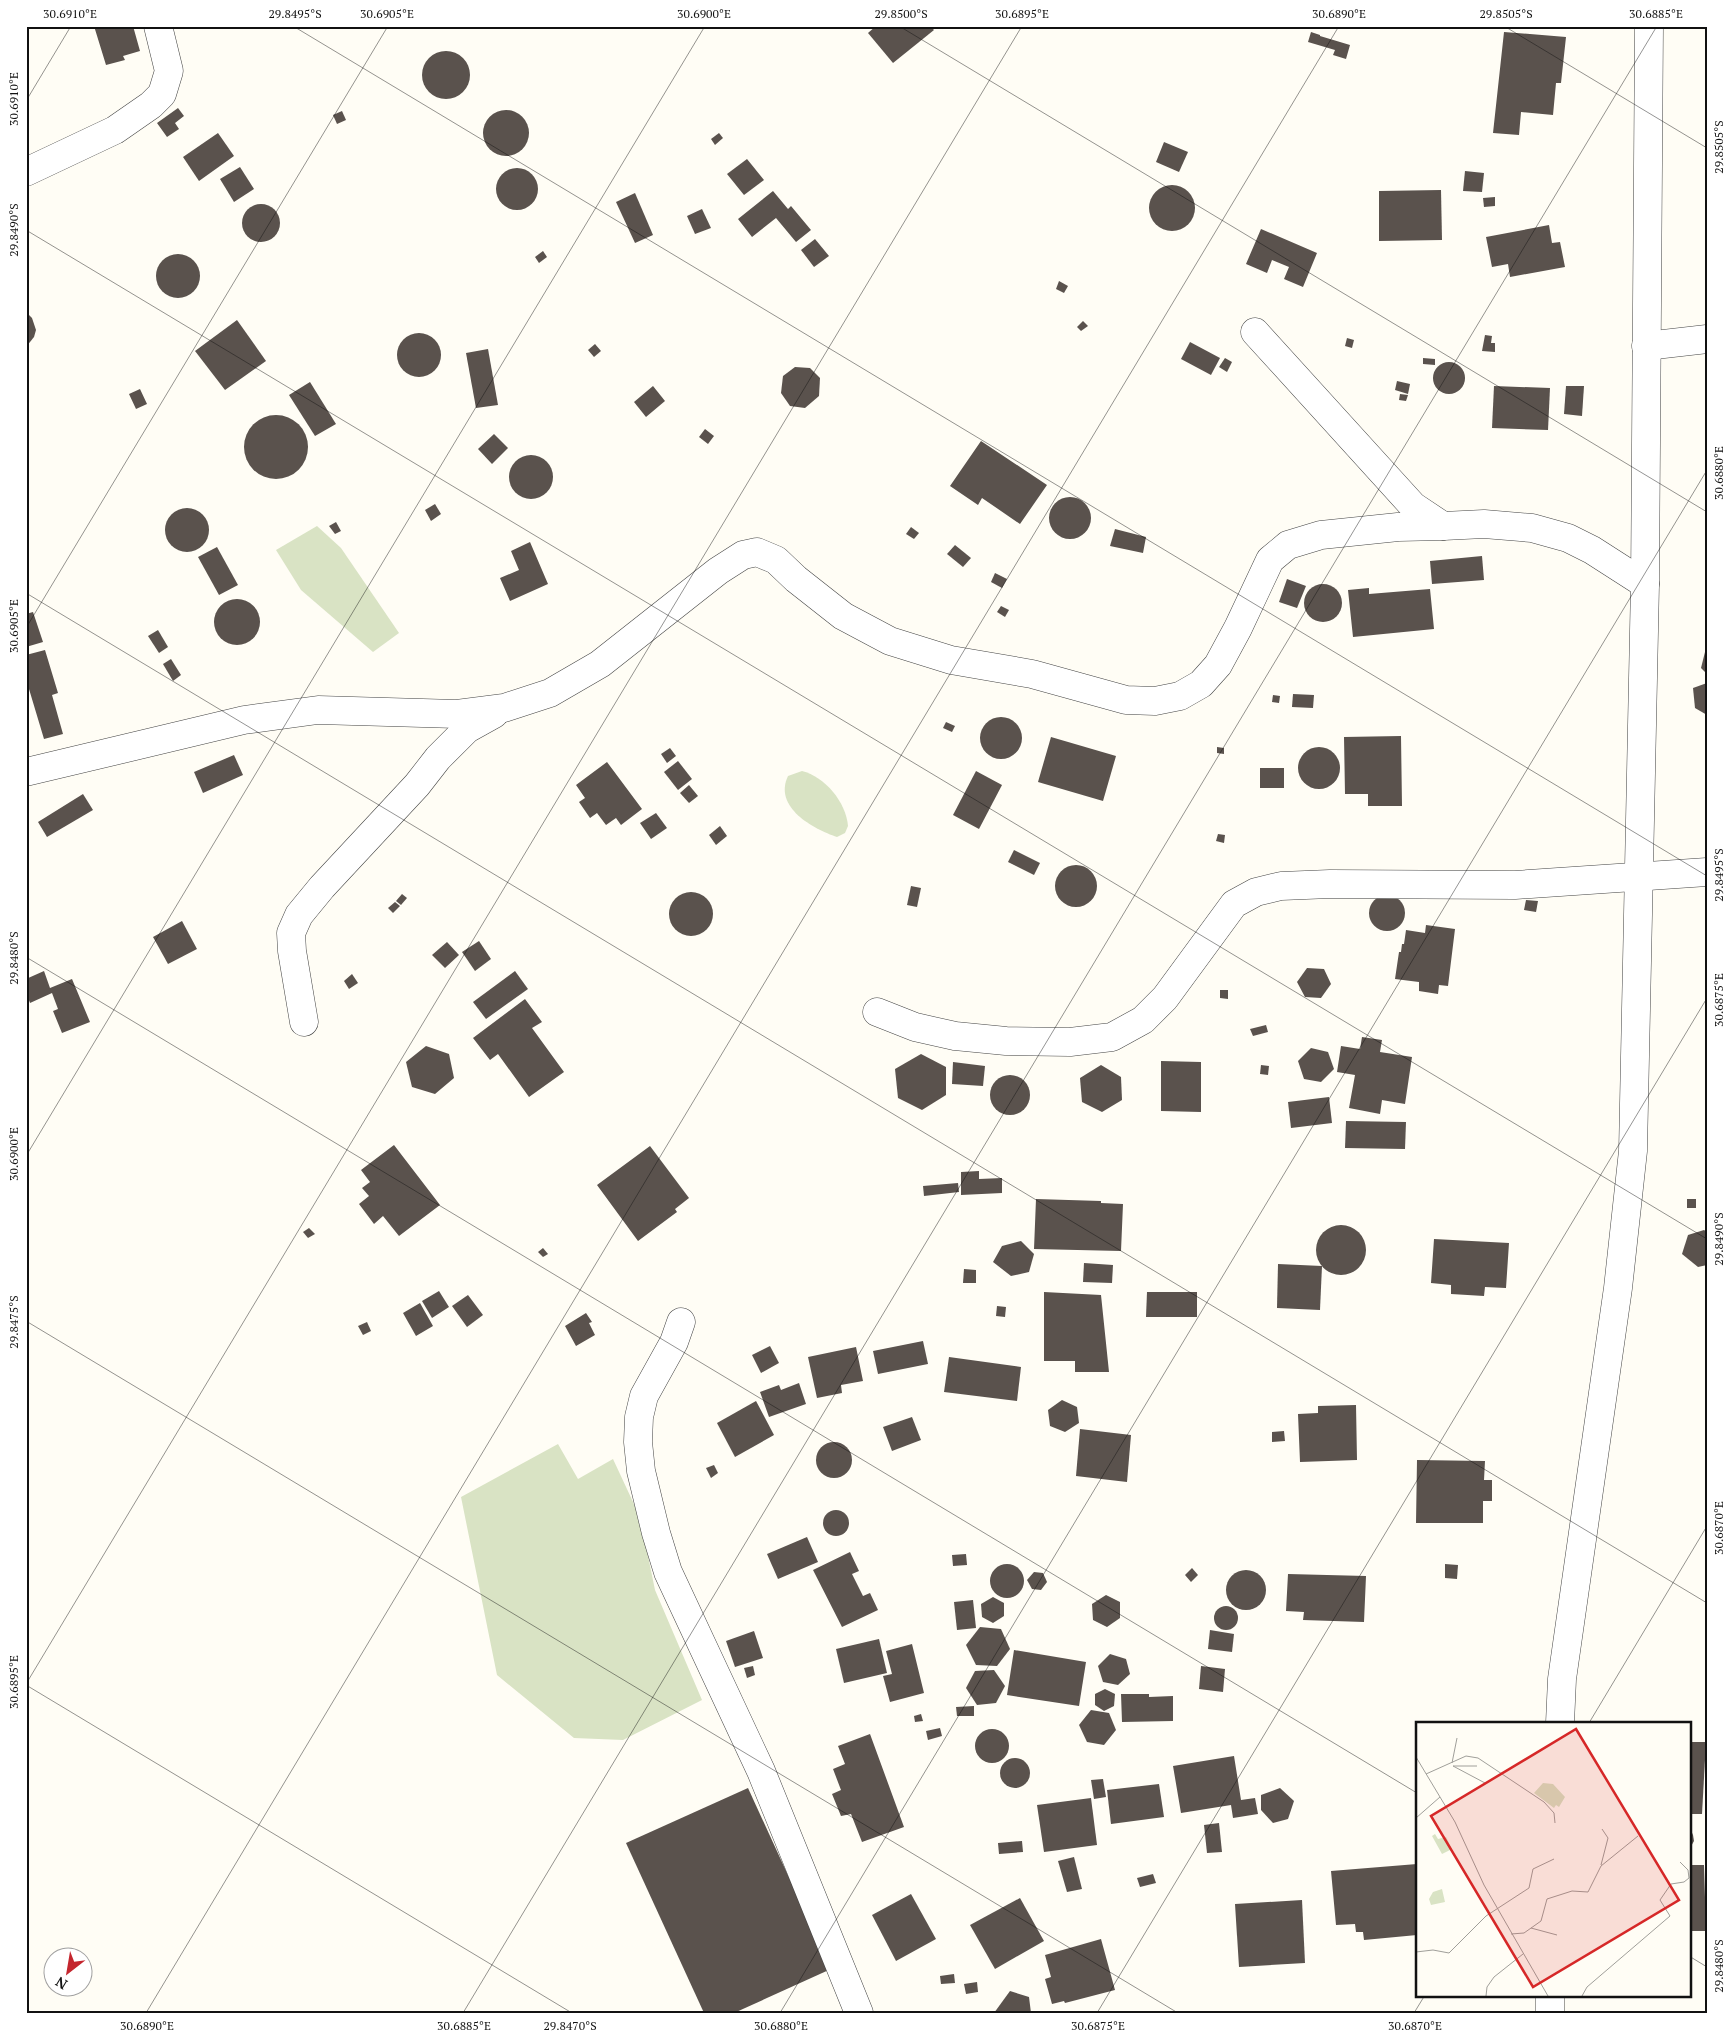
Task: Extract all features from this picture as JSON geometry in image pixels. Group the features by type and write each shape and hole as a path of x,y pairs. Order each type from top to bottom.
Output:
{"street":[{"path":"26,172 115,130 152,106 162,94 170,71 158,26"},
{"path":"1560,1722 1562,1679 1618,1288 1633,1151 1645,584 1649,26"},
{"path":"1255,332 1413,506 1443,526"},
{"path":"1646,346 1707,339"},
{"path":"26,772 244,720 318,710 457,714 504,708 550,693 600,664 718,572 743,555 756,552 776,560 796,579 843,616 890,641 951,660 1032,674 1126,700 1155,701 1180,696 1201,684 1218,665 1238,628 1270,560 1288,545 1321,534 1398,527 1484,524 1532,528 1568,538 1592,550 1645,584"},
{"path":"304,1022 292,951 291,933 300,915 322,887 467,729 504,708"},
{"path":"877,1012 915,1027 955,1036 1006,1041 1070,1042 1112,1037 1143,1020 1165,998 1234,904 1256,892 1281,886 1301,885 1515,885 1640,875 1707,872"},
{"path":"682,1322 674,1342 644,1396 639,1417 638,1442 641,1471 656,1532 668,1572 761,1771 859,2013"},
{"path":"1550,1996 1550,2013"}],"green space":[{"path":"317,526 341,548 399,633 373,652 301,590 276,550"},
{"path":"802,771 819,779 839,800 848,826 845,833 837,837 827,833 807,822 791,807 786,797 785,787 788,776"},
{"path":"558,1444 578,1479 613,1459 640,1517 655,1590 702,1700 623,1740 574,1738 497,1675 461,1497"}],"building":[{"path":"94,26 133,26 140,51 123,56 125,60 106,65"},
{"path":"876,26 930,26 934,30 893,63 868,33"},
{"path":"1311,32 1350,45 1346,59 1333,55 1335,50 1308,42"},
{"path":"1504,32 1566,37 1561,83 1556,83 1553,115 1521,112 1519,135 1493,133"},
{"path":"441,51 451,51 460,55 466,61 469,66 469,84 460,95 451,99 441,99 432,95 426,89 422,80 422,70 426,61 432,55"},
{"path":"178,108 184,116 175,123 179,129 167,137 157,123"},
{"path":"506,110 519,114 525,120 529,133 525,146 519,152 506,156 493,152 487,146 483,133 487,120 493,114"},
{"path":"342,111 346,120 337,124 333,115"},
{"path":"218,133 234,156 199,181 183,157"},
{"path":"719,133 723,138 715,145 711,139"},
{"path":"1164,142 1188,152 1179,172 1156,162"},
{"path":"747,159 764,180 744,195 727,174"},
{"path":"240,167 254,189 234,202 220,179"},
{"path":"513,168 521,168 532,174 538,189 532,204 521,210 513,210 502,204 496,193 496,185 502,174"},
{"path":"1465,171 1484,173 1482,192 1463,191"},
{"path":"1177,185 1189,191 1194,199 1194,217 1189,225 1181,230 1167,231 1155,225 1150,217 1149,203 1155,191 1163,186"},
{"path":"1441,190 1442,240 1379,241 1379,191"},
{"path":"773,191 788,209 791,206 811,230 796,242 776,218 752,237 738,219"},
{"path":"635,193 653,235 635,243 616,202"},
{"path":"1495,197 1495,206 1484,207 1483,198"},
{"path":"261,204 268,205 274,210 279,216 279,230 274,236 268,241 261,242 254,241 248,236 243,230 242,223 243,216 248,210 254,205"},
{"path":"702,209 711,228 695,234 687,216"},
{"path":"1549,225 1552,243 1560,242 1565,267 1510,277 1508,264 1492,267 1486,237"},
{"path":"1261,229 1317,253 1303,287 1284,279 1289,267 1272,260 1267,273 1246,264"},
{"path":"815,239 829,256 814,267 801,250"},
{"path":"543,251 547,257 539,263 535,257"},
{"path":"182,254 194,260 199,267 199,285 194,292 187,297 174,298 166,295 159,288 156,272 159,264 166,257"},
{"path":"1059,281 1068,286 1064,293 1056,289"},
{"path":"26,312 32,318 36,330 34,337 26,347"},
{"path":"237,320 266,361 225,390 195,351"},
{"path":"1083,321 1088,326 1081,331 1077,327"},
{"path":"419,333 431,337 437,343 441,355 437,367 431,373 419,377 407,373 401,367 397,355 401,343 407,337"},
{"path":"1485,335 1492,336 1491,343 1495,343 1495,352 1482,351"},
{"path":"1347,338 1354,340 1352,348 1345,346"},
{"path":"1190,342 1220,358 1211,375 1181,359"},
{"path":"595,344 601,351 594,357 588,350"},
{"path":"488,349 498,405 476,408 466,353"},
{"path":"1225,358 1232,362 1227,372 1219,367"},
{"path":"1423,358 1435,359 1435,365 1423,364"},
{"path":"1449,362 1455,363 1460,367 1464,372 1464,384 1460,389 1455,393 1449,394 1443,393 1438,389 1434,384 1433,378 1434,372 1438,367 1443,363"},
{"path":"795,367 810,368 820,378 819,396 805,408 790,406 781,393 783,376"},
{"path":"1397,381 1410,384 1408,394 1395,390"},
{"path":"310,382 336,424 315,436 289,395"},
{"path":"653,386 665,401 646,417 634,402"},
{"path":"1494,386 1550,388 1548,430 1492,428"},
{"path":"1566,386 1584,386 1582,416 1564,414"},
{"path":"140,389 147,404 136,409 129,394"},
{"path":"1400,394 1408,395 1406,401 1399,400"},
{"path":"276,415 294,421 302,429 308,447 302,465 294,473 276,479 258,473 250,465 244,447 250,429 258,421"},
{"path":"705,429 714,436 708,444 699,437"},
{"path":"494,434 508,448 492,464 478,449"},
{"path":"981,441 1047,485 1020,524 982,498 978,505 950,486"},
{"path":"531,455 543,459 549,465 553,477 549,489 543,495 531,499 519,495 513,489 509,477 513,465 519,459"},
{"path":"1074,497 1082,500 1088,506 1091,518 1088,530 1082,536 1066,539 1058,536 1052,530 1049,514 1052,506 1058,500"},
{"path":"435,504 441,514 431,521 425,510"},
{"path":"183,508 191,508 203,514 209,530 203,546 191,552 183,552 171,546 165,534 165,526 171,514"},
{"path":"336,522 341,531 335,534 329,526"},
{"path":"911,527 919,533 914,539 906,534"},
{"path":"1115,529 1146,537 1143,553 1110,546"},
{"path":"530,542 548,584 510,601 500,578 519,570 511,551"},
{"path":"955,545 971,558 963,567 947,554"},
{"path":"217,547 238,585 219,595 198,557"},
{"path":"1482,556 1484,580 1432,584 1430,561"},
{"path":"995,573 1007,579 1002,588 991,582"},
{"path":"1287,579 1306,586 1297,608 1279,602"},
{"path":"1323,584 1336,590 1342,603 1336,616 1323,622 1310,616 1304,603 1310,590"},
{"path":"1369,588 1369,594 1430,589 1434,629 1353,637 1348,590"},
{"path":"232,599 242,599 256,609 260,622 256,635 250,641 242,645 232,645 218,635 214,627 214,617 224,603"},
{"path":"1001,606 1009,610 1005,617 997,612"},
{"path":"33,612 43,642 26,647 26,614"},
{"path":"158,630 168,647 159,653 148,636"},
{"path":"1707,648 1707,674 1701,668"},
{"path":"45,650 58,693 52,695 63,734 44,739 26,679 26,655"},
{"path":"171,659 181,675 173,681 163,664"},
{"path":"1707,683 1707,715 1695,708 1693,688"},
{"path":"1293,694 1314,695 1313,708 1292,707"},
{"path":"1273,695 1280,696 1279,703 1272,702"},
{"path":"997,717 1005,717 1016,723 1022,738 1016,753 1005,759 997,759 986,753 980,742 980,734 986,723"},
{"path":"946,722 955,726 952,732 943,728"},
{"path":"1401,736 1402,806 1368,806 1368,794 1345,794 1344,737"},
{"path":"1051,737 1116,756 1103,801 1038,782"},
{"path":"1217,747 1224,748 1224,754 1217,753"},
{"path":"1323,747 1331,750 1337,756 1340,768 1337,780 1331,786 1315,789 1307,786 1301,780 1298,764 1301,756 1307,750"},
{"path":"670,748 676,756 667,763 661,754"},
{"path":"234,755 243,775 203,793 194,772"},
{"path":"678,761 692,779 678,790 664,772"},
{"path":"607,762 642,809 621,825 616,818 606,825 597,813 590,818 579,802 585,798 576,785"},
{"path":"1260,768 1284,768 1284,788 1260,788"},
{"path":"976,771 1002,785 979,829 953,815"},
{"path":"689,785 698,796 689,803 680,793"},
{"path":"83,794 93,810 47,837 38,822"},
{"path":"656,813 667,828 651,839 640,823"},
{"path":"720,826 727,836 716,845 709,835"},
{"path":"1218,834 1225,835 1224,843 1216,841"},
{"path":"1014,850 1040,863 1034,875 1008,862"},
{"path":"1080,865 1088,868 1094,874 1097,886 1094,898 1088,904 1072,907 1064,904 1058,898 1055,882 1058,874 1064,868"},
{"path":"911,886 921,888 917,907 907,905"},
{"path":"687,892 695,892 707,898 713,914 707,930 695,936 687,936 675,930 669,918 669,910 675,898"},
{"path":"402,894 407,898 401,905 396,901"},
{"path":"1387,895 1394,896 1400,900 1404,906 1404,920 1400,926 1394,930 1387,931 1380,930 1374,926 1370,920 1369,913 1370,906 1374,900 1380,896"},
{"path":"1526,900 1538,901 1536,912 1524,910"},
{"path":"395,902 400,906 393,913 388,908"},
{"path":"182,921 197,949 168,964 153,937"},
{"path":"1426,925 1455,929 1448,986 1439,985 1438,994 1419,991 1419,982 1395,979 1399,952 1401,952 1402,944 1404,944 1406,930 1425,933"},
{"path":"479,941 491,959 475,971 462,952"},
{"path":"447,942 459,955 445,968 432,955"},
{"path":"1307,968 1324,969 1331,984 1321,998 1305,997 1297,982"},
{"path":"44,971 50,988 72,979 90,1022 62,1033 53,1011 58,1009 52,993 30,1003 26,992 26,979"},
{"path":"515,971 528,989 486,1019 473,1002"},
{"path":"352,974 358,983 349,989 344,981"},
{"path":"1220,990 1228,990 1228,999 1220,998"},
{"path":"525,999 542,1022 532,1028 564,1072 529,1097 498,1054 490,1060 473,1038"},
{"path":"1266,1025 1268,1032 1253,1036 1250,1029"},
{"path":"1362,1037 1382,1040 1380,1052 1412,1057 1405,1104 1382,1100 1380,1114 1349,1108 1355,1075 1337,1072 1341,1046 1360,1049"},
{"path":"426,1046 449,1054 454,1078 435,1094 412,1087 406,1062"},
{"path":"1311,1048 1328,1052 1334,1069 1321,1082 1304,1079 1298,1061"},
{"path":"921,1054 946,1067 946,1095 922,1110 898,1098 895,1069"},
{"path":"1161,1061 1201,1062 1201,1112 1161,1111"},
{"path":"953,1062 985,1066 983,1086 952,1084"},
{"path":"1101,1065 1121,1077 1122,1100 1102,1112 1082,1102 1080,1078"},
{"path":"1261,1065 1269,1066 1268,1075 1260,1074"},
{"path":"1014,1075 1021,1078 1027,1084 1030,1095 1029,1103 1021,1112 1014,1115 1006,1115 999,1112 991,1103 990,1091 993,1084 1002,1076"},
{"path":"1329,1097 1332,1123 1291,1128 1288,1102"},
{"path":"1346,1121 1406,1122 1405,1149 1345,1148"},
{"path":"394,1145 440,1205 399,1236 383,1216 374,1224 359,1204 369,1196 362,1188 370,1182 361,1170"},
{"path":"650,1146 689,1198 675,1209 677,1212 638,1241 597,1185"},
{"path":"979,1171 979,1179 1002,1178 1002,1193 961,1195 961,1172"},
{"path":"958,1183 959,1192 924,1196 923,1186"},
{"path":"1036,1199 1101,1201 1101,1203 1123,1204 1121,1251 1034,1249"},
{"path":"1687,1199 1696,1199 1696,1208 1687,1208"},
{"path":"1341,1225 1350,1227 1361,1236 1366,1250 1364,1259 1355,1270 1341,1275 1332,1273 1321,1264 1316,1250 1318,1241 1327,1230"},
{"path":"309,1228 315,1234 308,1238 303,1232"},
{"path":"1704,1230 1707,1232 1707,1265 1698,1267 1682,1254 1688,1235"},
{"path":"1434,1239 1509,1243 1506,1288 1485,1287 1484,1296 1451,1294 1451,1285 1431,1283"},
{"path":"1021,1241 1034,1254 1029,1272 1011,1276 993,1262 1002,1246"},
{"path":"543,1248 548,1254 543,1257 538,1252"},
{"path":"1084,1263 1113,1265 1112,1283 1083,1282"},
{"path":"1278,1264 1322,1266 1320,1310 1277,1308"},
{"path":"964,1269 976,1270 976,1283 963,1283"},
{"path":"439,1291 449,1307 432,1318 422,1301"},
{"path":"1044,1292 1101,1295 1109,1372 1075,1372 1075,1361 1044,1361"},
{"path":"1147,1292 1197,1292 1197,1317 1146,1317"},
{"path":"468,1295 483,1315 467,1327 452,1306"},
{"path":"420,1303 433,1326 416,1336 403,1313"},
{"path":"997,1306 1006,1307 1005,1317 996,1316"},
{"path":"586,1313 592,1322 589,1323 595,1335 576,1346 565,1326"},
{"path":"367,1322 371,1331 363,1335 358,1326"},
{"path":"923,1341 928,1364 878,1374 873,1351"},
{"path":"770,1346 779,1363 761,1373 752,1355"},
{"path":"856,1347 863,1381 841,1385 842,1393 817,1398 808,1357"},
{"path":"949,1357 1021,1367 1017,1401 944,1392"},
{"path":"799,1383 806,1404 769,1417 760,1392 779,1385 781,1390"},
{"path":"1062,1400 1077,1407 1079,1423 1065,1432 1050,1426 1048,1410"},
{"path":"756,1401 774,1435 735,1457 717,1423"},
{"path":"1356,1405 1357,1460 1300,1462 1298,1414 1318,1413 1318,1406"},
{"path":"912,1417 921,1440 892,1451 883,1427"},
{"path":"1080,1429 1131,1435 1127,1482 1076,1476"},
{"path":"1284,1431 1285,1441 1272,1442 1272,1432"},
{"path":"834,1442 841,1443 847,1447 851,1453 851,1467 847,1473 841,1477 834,1478 827,1477 821,1473 817,1467 816,1460 817,1453 821,1447 827,1443"},
{"path":"1417,1460 1485,1461 1484,1480 1492,1480 1492,1501 1483,1501 1483,1523 1416,1523"},
{"path":"714,1465 718,1473 711,1478 706,1468"},
{"path":"836,1510 845,1514 849,1523 845,1532 836,1536 827,1532 823,1523 827,1514"},
{"path":"807,1537 818,1562 778,1579 767,1554"},
{"path":"850,1552 859,1571 852,1574 863,1596 870,1593 878,1610 842,1627 813,1570"},
{"path":"966,1554 967,1565 953,1566 952,1555"},
{"path":"1007,1564 1019,1569 1024,1581 1019,1593 1007,1598 995,1593 990,1581 995,1569"},
{"path":"1445,1564 1458,1565 1457,1579 1445,1578"},
{"path":"1192,1568 1198,1575 1191,1582 1185,1575"},
{"path":"1250,1570 1257,1573 1263,1579 1266,1590 1265,1598 1257,1607 1250,1610 1242,1610 1235,1607 1227,1598 1226,1586 1229,1579 1238,1571"},
{"path":"1034,1572 1043,1573 1047,1582 1041,1590 1032,1589 1027,1580"},
{"path":"1288,1574 1366,1576 1364,1622 1303,1620 1304,1612 1286,1611"},
{"path":"1106,1595 1120,1602 1120,1618 1107,1627 1093,1620 1092,1604"},
{"path":"993,1597 1004,1603 1004,1616 993,1623 982,1617 981,1604"},
{"path":"973,1600 976,1628 957,1630 954,1602"},
{"path":"1226,1606 1234,1610 1238,1618 1234,1626 1226,1630 1218,1626 1214,1618 1218,1610"},
{"path":"980,1627 1001,1629 1010,1649 997,1666 976,1665 966,1645"},
{"path":"1210,1630 1234,1634 1232,1652 1208,1649"},
{"path":"754,1631 763,1658 735,1667 726,1641"},
{"path":"879,1639 887,1673 844,1683 836,1649"},
{"path":"912,1644 924,1693 890,1702 883,1676 892,1674 886,1651"},
{"path":"1014,1650 1086,1662 1079,1706 1007,1695"},
{"path":"1110,1654 1126,1659 1130,1674 1118,1685 1103,1682 1098,1666"},
{"path":"753,1666 755,1675 747,1678 744,1668"},
{"path":"1201,1666 1225,1669 1223,1692 1199,1689"},
{"path":"994,1670 1005,1686 996,1703 977,1705 966,1688 975,1671"},
{"path":"1105,1689 1115,1694 1114,1706 1104,1711 1095,1705 1095,1694"},
{"path":"1121,1694 1149,1694 1149,1697 1173,1696 1173,1721 1122,1722"},
{"path":"974,1706 974,1716 957,1716 956,1707"},
{"path":"1091,1710 1109,1713 1116,1730 1104,1745 1087,1742 1079,1725"},
{"path":"921,1714 923,1721 915,1722 914,1716"},
{"path":"940,1728 942,1736 928,1740 926,1731"},
{"path":"992,1729 1004,1734 1009,1746 1004,1758 992,1763 980,1758 975,1746 980,1734"},
{"path":"870,1734 904,1827 862,1842 851,1814 841,1816 832,1794 841,1790 833,1769 845,1764 838,1746"},
{"path":"1690,1742 1706,1742 1702,1814 1690,1814"},
{"path":"1234,1756 1241,1800 1255,1798 1258,1814 1233,1818 1231,1805 1181,1813 1173,1766"},
{"path":"1015,1758 1026,1762 1030,1773 1026,1784 1015,1788 1004,1784 1000,1773 1004,1762"},
{"path":"1103,1779 1106,1797 1094,1799 1091,1780"},
{"path":"1159,1784 1164,1817 1111,1824 1107,1790"},
{"path":"748,1788 831,1969 734,2013 704,2013 626,1843"},
{"path":"1280,1788 1294,1801 1288,1819 1273,1823 1261,1810 1261,1795"},
{"path":"1091,1798 1097,1845 1044,1852 1037,1805"},
{"path":"1219,1823 1222,1852 1207,1853 1204,1825"},
{"path":"1690,1828 1693,1835 1694,1841 1690,1848"},
{"path":"1022,1841 1023,1852 999,1854 998,1843"},
{"path":"1074,1857 1082,1889 1067,1892 1058,1861"},
{"path":"1416,1864 1416,1935 1364,1940 1363,1932 1356,1932 1355,1924 1336,1925 1331,1871"},
{"path":"1690,1865 1704,1865 1706,1931 1690,1931"},
{"path":"1153,1874 1156,1883 1140,1887 1137,1878"},
{"path":"911,1894 936,1939 896,1961 872,1915"},
{"path":"1020,1898 1044,1941 995,1969 970,1925"},
{"path":"1302,1900 1305,1963 1239,1967 1235,1904"},
{"path":"1101,1939 1115,1990 1065,2003 1064,2001 1052,2004 1045,1979 1051,1977 1045,1955"},
{"path":"954,1974 955,1983 941,1984 940,1976"},
{"path":"977,1982 978,1992 966,1994 964,1984"},
{"path":"1010,1991 1029,1997 1031,2013 994,2013"}]}
